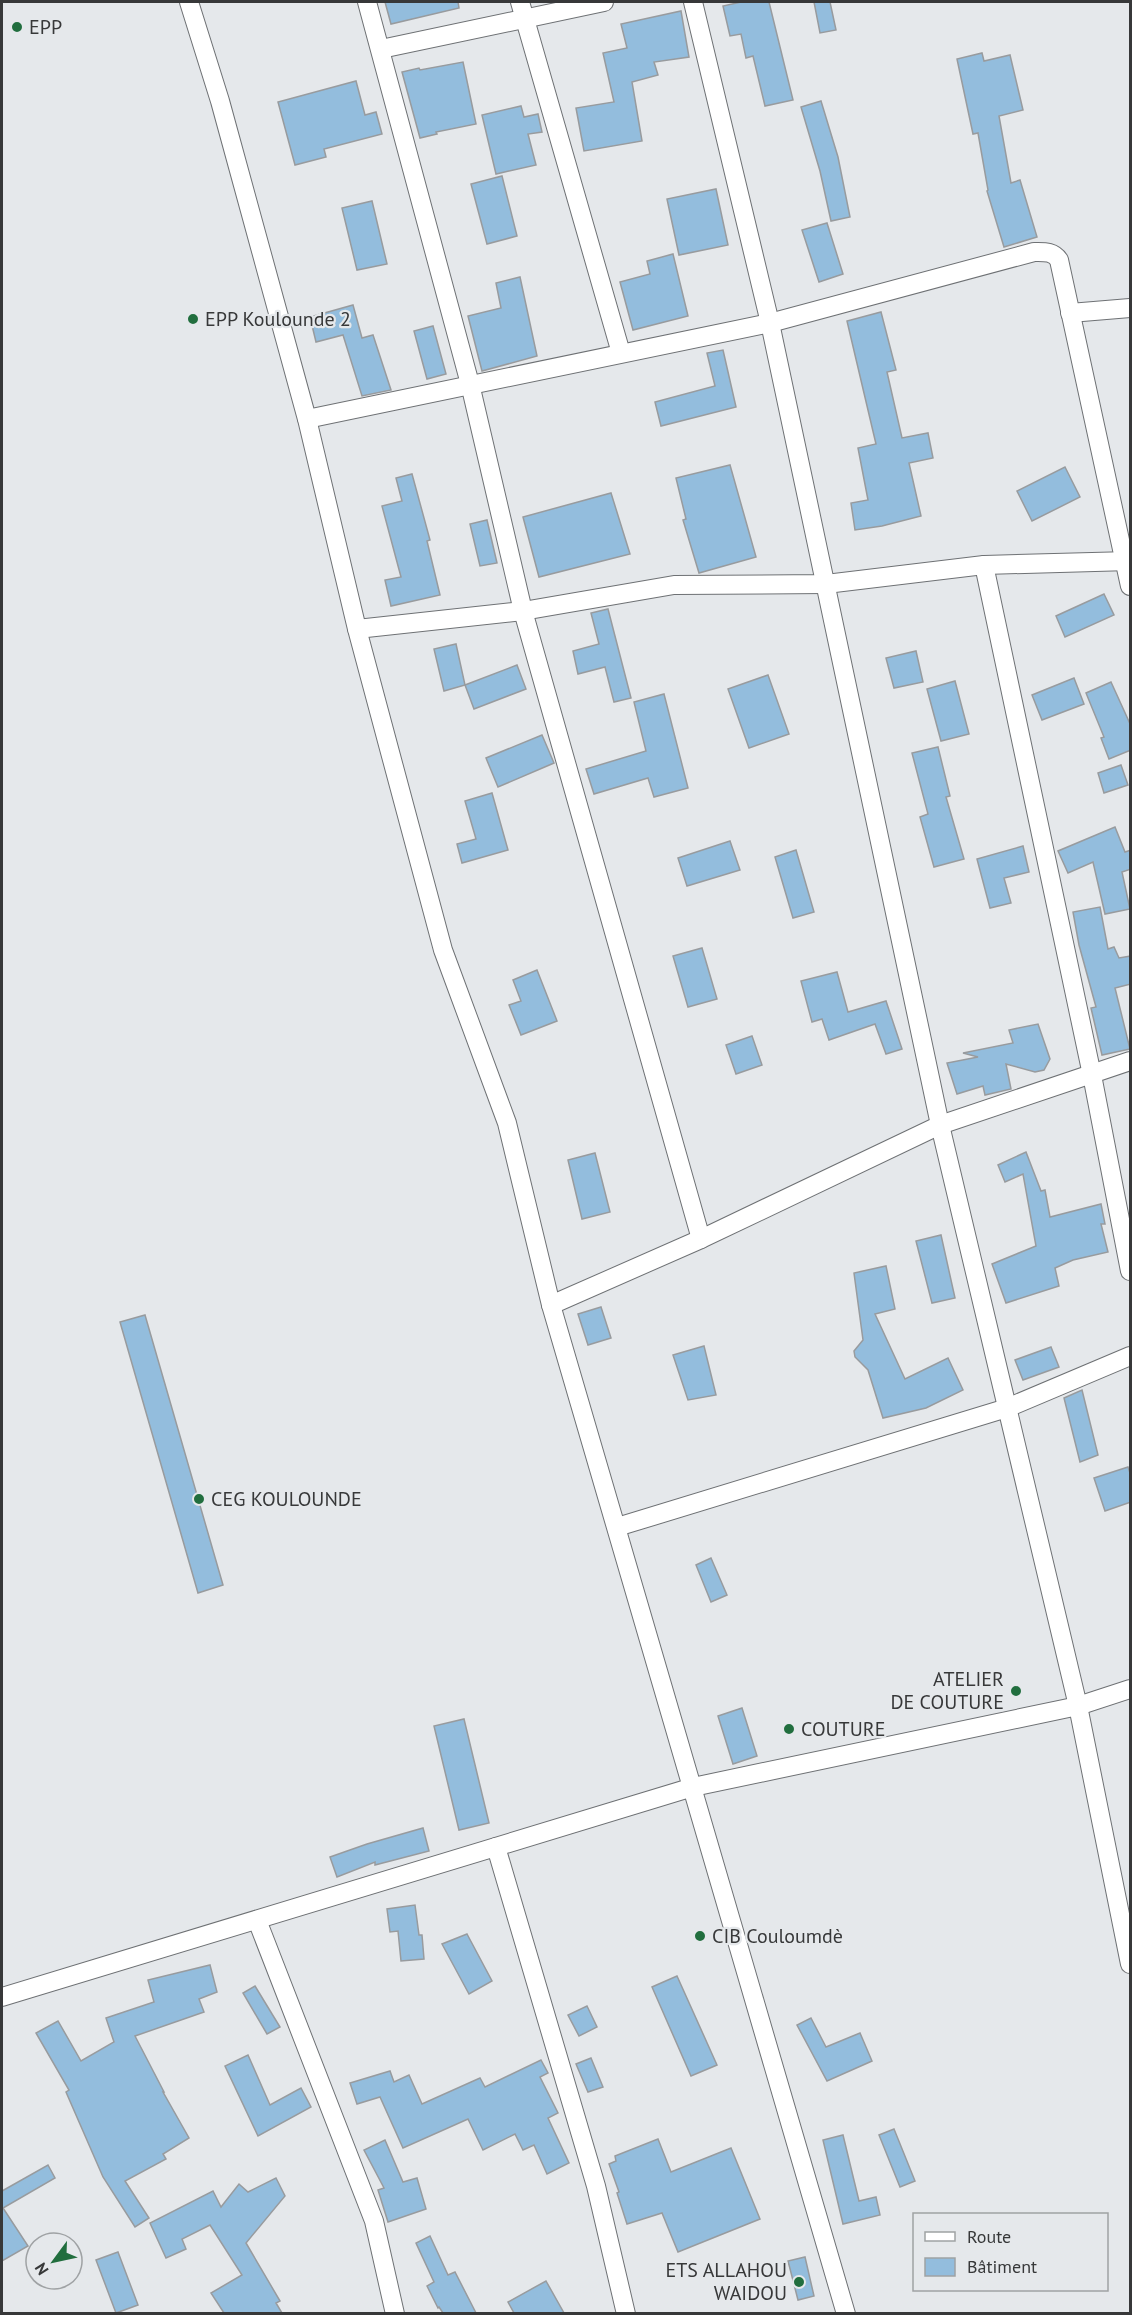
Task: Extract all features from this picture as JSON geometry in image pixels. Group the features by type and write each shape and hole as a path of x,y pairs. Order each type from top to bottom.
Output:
{"street":[{"path":"189,2 220,100 307,419 357,629 442,950 507,1123 551,1305 846,2313"},
{"path":"367,2 470,384 523,611 701,1239"},
{"path":"381,50 522,10 604,2"},
{"path":"693,2 770,323 940,1125 1078,1706 1131,1964"},
{"path":"522,10 621,353"},
{"path":"307,419 770,323 1034,252 1055,254 1059,260 1128,561 1131,586"},
{"path":"1070,313 1131,308"},
{"path":"357,629 523,611 674,585 826,584 984,565 1128,561"},
{"path":"984,565 1131,1271"},
{"path":"551,1305 701,1239 940,1125 1131,1061"},
{"path":"617,1527 1007,1408 1131,1356"},
{"path":"2,1997 693,1787 1078,1706 1131,1689"},
{"path":"496,1847 596,2186 626,2313"},
{"path":"257,1920 374,2221 395,2313"}],"building":[{"path":"385,2 458,2 459,8 391,24"},
{"path":"741,2 769,2 793,100 765,106 753,56 746,58 741,34 730,36 723,6"},
{"path":"814,2 830,2 836,30 820,33"},
{"path":"681,11 689,57 654,62 658,75 632,82 642,141 584,151 576,108 614,102 603,53 627,48 621,24"},
{"path":"982,53 984,61 1010,55 1023,110 999,116 1011,183 1020,180 1037,237 1004,247 987,191 978,133 973,134 957,59"},
{"path":"463,62 476,124 436,132 437,134 420,138 402,72"},
{"path":"356,81 365,115 376,112 382,134 324,149 326,157 295,165 278,102"},
{"path":"821,101 838,157 850,217 831,221 820,171 801,107"},
{"path":"521,106 524,117 538,114 542,132 528,134 536,165 496,174 482,115"},
{"path":"502,176 517,236 487,244 471,184"},
{"path":"716,189 728,245 679,255 667,199"},
{"path":"372,201 387,264 357,270 342,208"},
{"path":"827,223 843,274 819,282 802,230"},
{"path":"673,254 688,316 633,330 620,282 650,274 647,261"},
{"path":"520,277 537,356 482,371 468,316 501,308 496,283"},
{"path":"353,305 362,338 373,335 391,390 362,396 343,335 316,342 310,317"},
{"path":"881,312 896,370 887,372 902,438 928,433 933,458 909,463 921,516 855,530 851,503 868,500 858,448 876,444 847,321"},
{"path":"433,326 446,374 427,379 414,331"},
{"path":"723,350 736,407 661,426 655,402 715,386 707,353"},
{"path":"730,465 756,557 699,573 683,520 686,519 676,478"},
{"path":"1065,467 1080,497 1032,521 1017,491"},
{"path":"412,474 430,540 427,541 440,595 391,606 385,580 401,577 382,506 402,501 396,478"},
{"path":"611,493 630,554 539,577 523,517"},
{"path":"487,520 497,563 480,566 470,524"},
{"path":"1104,594 1114,615 1065,637 1056,616"},
{"path":"608,609 631,698 614,702 605,667 578,674 573,651 599,644 591,613"},
{"path":"456,644 465,685 444,691 434,649"},
{"path":"916,651 923,682 894,688 886,658"},
{"path":"517,665 526,689 474,709 465,685"},
{"path":"768,675 789,734 749,748 728,689"},
{"path":"1074,678 1084,704 1042,720 1032,695"},
{"path":"955,681 969,734 941,741 927,689"},
{"path":"1111,682 1131,726 1131,750 1109,759 1101,738 1104,737 1086,693"},
{"path":"664,694 688,788 654,797 648,778 594,794 586,769 646,751 634,702"},
{"path":"542,735 554,763 498,787 486,758"},
{"path":"938,747 950,796 946,797 964,859 934,867 920,817 928,814 912,753"},
{"path":"1121,765 1128,785 1104,793 1098,773"},
{"path":"492,793 508,850 462,863 457,844 476,839 465,801"},
{"path":"1115,827 1125,852 1131,850 1131,869 1122,872 1130,909 1105,914 1093,862 1068,873 1058,851"},
{"path":"730,841 740,870 687,886 678,858"},
{"path":"1023,846 1029,872 1004,878 1011,903 990,908 977,859"},
{"path":"796,850 814,912 793,918 775,857"},
{"path":"1100,907 1108,949 1114,947 1119,958 1131,956 1131,984 1115,988 1130,1049 1102,1055 1091,1008 1096,1007 1079,945 1073,912"},
{"path":"702,948 717,999 688,1007 673,956"},
{"path":"537,970 557,1021 521,1035 509,1005 521,1001 513,980"},
{"path":"837,972 848,1012 886,1001 902,1049 886,1054 875,1024 829,1040 822,1019 812,1022 801,981"},
{"path":"1038,1024 1050,1059 1044,1070 1035,1072 1006,1064 1011,1089 985,1095 983,1086 957,1094 947,1063 978,1057 963,1053 1013,1043 1009,1030"},
{"path":"752,1036 762,1065 736,1074 726,1045"},
{"path":"1026,1152 1041,1191 1045,1190 1050,1217 1101,1204 1105,1224 1101,1224 1108,1252 1073,1260 1055,1268 1059,1286 1006,1303 992,1264 1036,1246 1023,1174 1005,1182 998,1165"},
{"path":"595,1153 610,1212 582,1219 568,1160"},
{"path":"941,1235 955,1298 932,1303 916,1241"},
{"path":"886,1266 895,1309 875,1314 905,1379 948,1358 963,1390 926,1408 883,1418 868,1370 855,1357 854,1351 863,1340 854,1273"},
{"path":"601,1307 611,1338 588,1345 578,1314"},
{"path":"145,1315 223,1585 198,1593 120,1322"},
{"path":"704,1346 716,1395 688,1400 673,1355"},
{"path":"1051,1347 1059,1367 1023,1380 1015,1360"},
{"path":"1082,1390 1098,1455 1080,1462 1064,1398"},
{"path":"1128,1467 1131,1476 1131,1502 1105,1511 1094,1478"},
{"path":"711,1558 727,1595 711,1602 696,1565"},
{"path":"742,1708 757,1756 733,1764 718,1716"},
{"path":"464,1719 489,1823 459,1830 434,1726"},
{"path":"423,1828 429,1851 375,1865 375,1862 337,1877 330,1857"},
{"path":"415,1905 419,1935 422,1935 424,1959 401,1961 398,1931 390,1932 387,1909"},
{"path":"467,1934 492,1981 469,1994 442,1944"},
{"path":"210,1965 217,1992 199,1999 204,2012 135,2036 189,2138 163,2154 166,2159 125,2181 149,2218 135,2227 103,2177 66,2092 69,2090 36,2033 58,2021 81,2061 114,2042 106,2018 154,2002 148,1980"},
{"path":"677,1976 717,2065 691,2076 652,1987"},
{"path":"255,1986 280,2027 267,2034 243,1993"},
{"path":"587,2006 597,2027 579,2036 568,2015"},
{"path":"811,2018 826,2047 860,2033 872,2061 827,2081 797,2025"},
{"path":"248,2055 270,2105 301,2088 311,2107 258,2136 225,2066"},
{"path":"591,2058 603,2087 588,2092 576,2064"},
{"path":"541,2060 548,2073 540,2077 558,2113 548,2118 569,2163 547,2174 534,2145 523,2150 515,2134 483,2150 468,2119 403,2148 380,2097 357,2104 350,2083 390,2071 394,2082 409,2075 422,2104 480,2078 485,2087"},
{"path":"894,2129 915,2181 900,2187 879,2135"},
{"path":"843,2135 859,2201 876,2197 880,2215 843,2224 823,2140"},
{"path":"658,2139 671,2172 731,2148 760,2219 678,2252 662,2213 627,2224 609,2164 616,2161 615,2156"},
{"path":"385,2140 403,2182 417,2178 426,2209 388,2222 378,2190 384,2188 364,2150"},
{"path":"48,2165 55,2178 3,2208 24,2240 24,2248 2,2261 2,2191"},
{"path":"276,2178 285,2196 246,2243 280,2301 276,2303 282,2313 224,2313 211,2293 242,2275 210,2225 182,2239 186,2249 166,2258 150,2223 213,2191 221,2207 239,2184 248,2192"},
{"path":"430,2236 448,2275 455,2272 476,2313 443,2313 438,2308 427,2286 434,2282 416,2243"},
{"path":"118,2252 138,2305 116,2313 96,2260"},
{"path":"805,2257 814,2296 798,2300 788,2261"},
{"path":"546,2281 564,2313 514,2313 508,2302"}],"place":[{"name":"EPP","path":"17,27"},
{"name":"EPP Koulounde 2","path":"193,319"},
{"name":"CEG KOULOUNDE","path":"199,1499"},
{"name":"ATELIER DE COUTURE","path":"1016,1691"},
{"name":"COUTURE","path":"789,1729"},
{"name":"CIB Couloumdè","path":"700,1936"},
{"name":"ETS ALLAHOU WAIDOU","path":"799,2282"}]}
